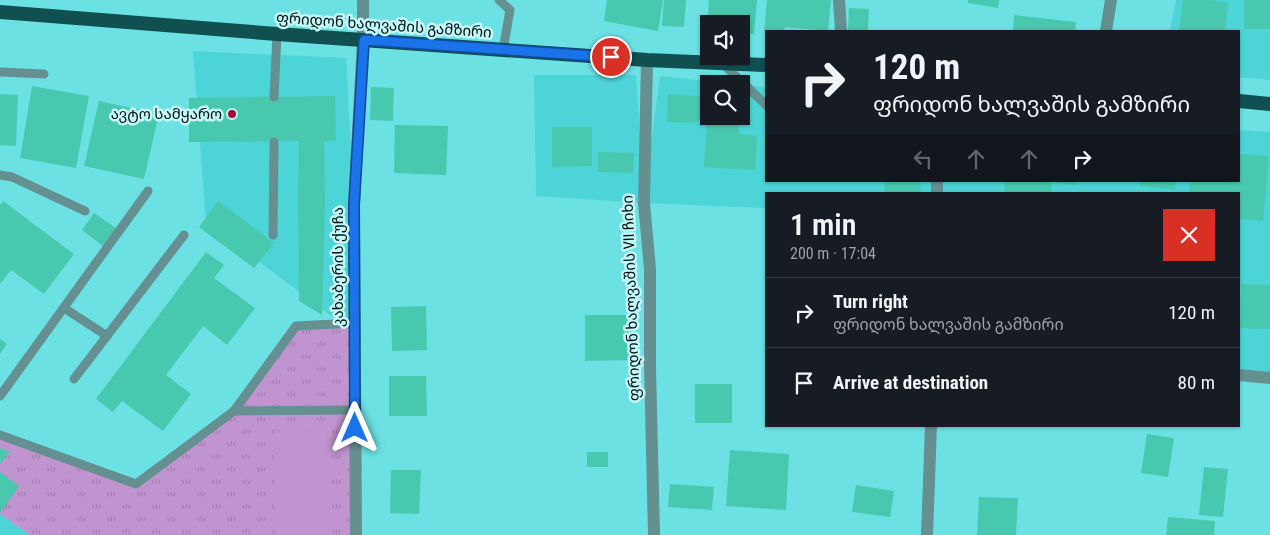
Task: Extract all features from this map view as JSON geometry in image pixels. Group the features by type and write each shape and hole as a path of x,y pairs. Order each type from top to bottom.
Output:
{"highway":[{"name":"ფრიდონ ხალვაშის გამზირი","path":"0,12 277,34 700,62"},
{"name":"ფრიდონ ხალვაშის გამზირი","path":"750,64 765,65"},
{"path":"1240,101 1270,104"}],"street":[{"name":"კახაბერის ქუჩა","path":"356,535 354,205 364,40 364,0"},
{"path":"840,0 841,30"},
{"path":"1106,30 1110,0"},
{"name":"ფრიდონ ხალვაშის VII ჩიხი","path":"647,60 644,203 650,270 654,535"},
{"path":"1240,375 1270,378"},
{"path":"927,535 931,427"}],"lane":[{"path":"499,0 510,10 503,50"},
{"path":"274,97 277,34"},
{"path":"723,65 765,104"},
{"path":"0,72 44,74"},
{"path":"273,234 274,142"},
{"path":"0,175 12,177 85,211"},
{"path":"0,396 148,191"},
{"path":"74,379 184,235"},
{"path":"64,308 107,336"},
{"path":"0,435 136,484 234,411 296,326 354,323"},
{"path":"234,411 355,410"}],"shaded area":[{"path":"1176,0 1270,0 1270,80 1240,77 1240,30 1170,30"},
{"path":"193,51 346,58 354,205 355,323 342,324 206,222"},
{"path":"534,75 636,75 644,199 660,76 700,80 700,125 750,125 750,86 765,87 765,182 1240,182 1240,130 1270,132 1270,374 1240,371 1240,192 765,192 765,208 536,196"},
{"path":"0,514 30,535 0,535"}],"green space":[{"path":"355,323 356,535 30,535 0,514 0,435 136,484 234,411 296,326"},
{"path":"328,429 330,535 276,535 274,431"}],"building":[{"path":"607,0 663,0 658,31 604,21"},
{"path":"664,0 686,0 684,27 662,26"},
{"path":"709,0 757,0 754,34 750,34 750,15 708,15"},
{"path":"767,0 831,0 828,30 785,27 784,30 765,30 764,32"},
{"path":"968,0 999,0 998,8 968,3"},
{"path":"1183,0 1228,2 1225,30 1179,30"},
{"path":"1244,0 1270,0 1270,29 1244,29"},
{"path":"849,8 869,9 868,30 848,30"},
{"path":"1014,15 1076,22 1075,30 1013,30"},
{"path":"32,86 89,96 76,168 20,158"},
{"path":"371,87 394,88 393,121 370,120"},
{"path":"0,94 18,95 16,146 0,145"},
{"path":"668,94 700,96 700,119 695,123 667,122"},
{"path":"335,96 336,140 324,142 325,203 322,315 299,301 299,141 189,142 189,98"},
{"path":"99,101 159,114 144,179 84,166"},
{"path":"395,125 448,126 446,175 394,173"},
{"path":"707,125 739,125 739,134 757,136 755,170 704,167"},
{"path":"552,127 592,127 592,166 552,167"},
{"path":"598,152 634,153 633,173 598,172"},
{"path":"1240,154 1269,156 1263,221 1240,219 1240,192 1189,192 1190,182 1240,182"},
{"path":"885,182 921,182 920,192 884,192"},
{"path":"1005,182 1052,182 1051,192 1004,192"},
{"path":"1055,182 1077,182 1076,185"},
{"path":"1141,182 1176,182 1175,190 1140,186"},
{"path":"3,201 74,254 44,294 11,270 0,284 0,205"},
{"path":"218,201 274,243 254,268 199,227"},
{"path":"94,213 116,228 103,246 82,230"},
{"path":"206,252 224,265 214,278 255,308 227,345 203,326 166,375 191,394 163,431 122,401 113,412 96,399"},
{"path":"1242,284 1270,285 1270,329 1240,328"},
{"path":"426,306 427,350 392,351 391,307"},
{"path":"585,315 629,315 629,360 585,361"},
{"path":"0,339 7,344 0,354"},
{"path":"389,376 426,376 427,416 389,416"},
{"path":"695,384 732,384 732,423 695,423"},
{"path":"1147,434 1174,438 1168,477 1141,473"},
{"path":"0,448 10,452 0,464"},
{"path":"730,450 789,454 786,510 726,506"},
{"path":"587,452 608,452 608,467 587,467"},
{"path":"1204,467 1228,469 1223,517 1199,515"},
{"path":"391,470 421,470 419,514 390,513"},
{"path":"0,472 19,486 0,513"},
{"path":"670,484 714,487 712,510 668,507"},
{"path":"856,485 894,491 890,517 852,512"},
{"path":"979,497 1018,498 1016,535 977,535"},
{"path":"1168,517 1215,521 1214,535 1166,535"}],"place":[{"name":"ავტო სამყარო","path":"232,114"}],"route":[{"path":"355,428 354,205 364,40 611,57"}]}
